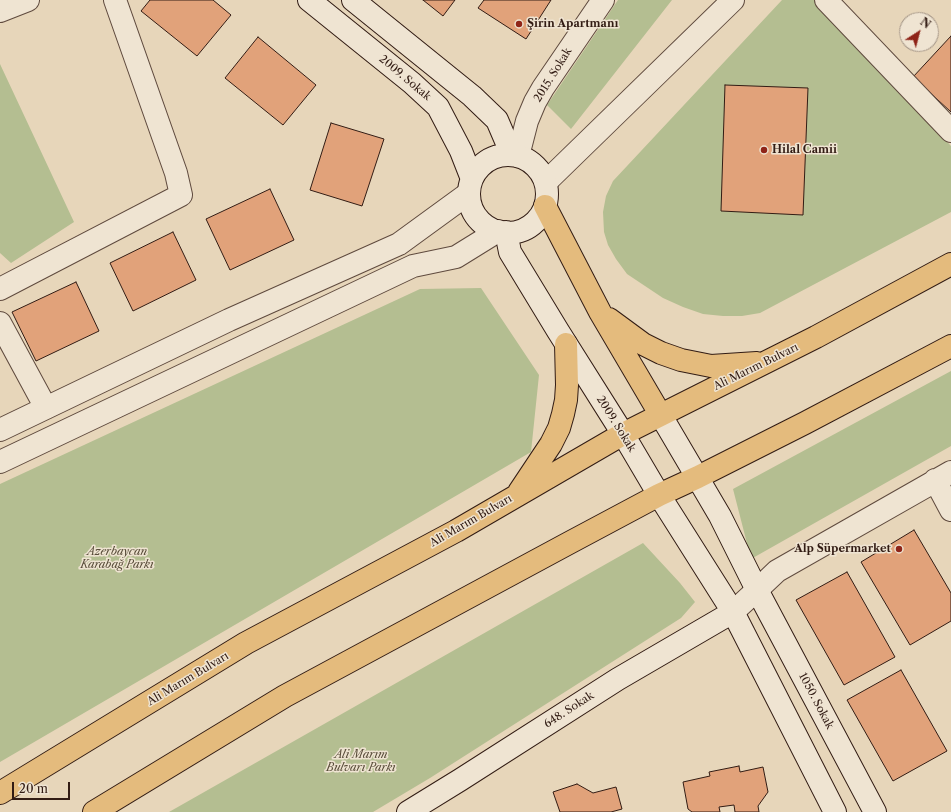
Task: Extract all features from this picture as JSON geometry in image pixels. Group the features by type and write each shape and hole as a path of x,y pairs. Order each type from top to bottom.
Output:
{"main road":[{"path":"546,206 602,314 660,414"},
{"name":"Ali Marım Bulvarı","path":"0,793 246,644 456,531 623,434 660,414 816,337 951,264"},
{"path":"602,314 643,344 661,353 681,360 711,366 766,362"},
{"path":"516,496 551,444 559,428 566,400 566,344"},
{"path":"94,812 285,696 659,495 698,477 951,346"}],"street":[{"path":"0,11 28,0"},
{"path":"0,289 181,195 176,173 115,0"},
{"name":"2009. Sokak","path":"309,0 412,83 438,107 461,150 471,186"},
{"path":"353,0 472,96 497,120 515,155"},
{"name":"2015. Sokak","path":"515,155 527,120 543,88 603,0"},
{"path":"546,182 733,0"},
{"path":"826,0 951,131"},
{"path":"507,154 515,155 524,158 535,165 543,176 546,182 546,206 540,217 530,226 519,231 502,232 486,226 477,217 471,205 471,186 478,169 486,162 496,156 507,154"},
{"path":"0,430 229,320 399,244 471,186"},
{"path":"0,462 413,266 456,257 502,232"},
{"name":"2009. Sokak","path":"502,232 510,252 659,495 733,612"},
{"path":"0,323 46,408"},
{"path":"660,414 720,516 758,590"},
{"path":"943,476 951,510"},
{"name":"648. Sokak","path":"408,812 618,679 733,612 777,572 943,476"},
{"name":"1050. Sokak","path":"758,590 876,812"},
{"path":"733,612 835,812"}],"green space":[{"path":"618,0 672,0 571,129 547,105"},
{"path":"782,0 816,0 951,146 951,212 760,313 742,316 703,314 663,298 627,274 608,245 604,232 603,212 606,196 613,181"},
{"path":"0,64 74,222 11,263 0,253"},
{"name":"Azerbaycan Karabağ Parkı","path":"481,288 539,375 531,452 0,762 0,484 420,289"},
{"path":"951,371 951,446 751,559 733,489"},
{"name":"Ali Marım Bulvarı Parkı","path":"643,543 680,583 695,602 681,618 430,778 373,812 169,812"}],"building":[{"path":"150,0 213,0 231,15 197,56 141,11"},
{"path":"423,0 455,0 443,16"},
{"name":"Şirin Apartmanı","path":"484,0 551,0 526,39 478,8"},
{"path":"951,36 951,112 913,77 936,52 939,52 939,49"},
{"path":"258,37 316,85 283,125 225,78"},
{"name":"Hilal Camii","path":"725,85 808,88 803,215 721,211"},
{"path":"331,123 384,139 362,206 310,190"},
{"path":"270,189 294,240 230,270 206,219"},
{"path":"173,232 196,280 133,311 110,263"},
{"path":"76,282 99,331 36,361 12,312"},
{"path":"914,530 951,593 951,621 910,645 861,562"},
{"path":"847,572 895,657 844,685 796,600"},
{"path":"901,670 947,751 893,781 847,700"},
{"path":"739,766 740,772 763,767 768,792 758,806 759,812 735,812 734,805 719,807 720,812 692,812 688,809 683,782 710,776 709,772"},
{"path":"577,784 593,793 616,787 622,809 611,812 560,812 553,792"}],"place":[{"name":"Şirin Apartmanı","path":"519,24"},
{"name":"Hilal Camii","path":"764,150"},
{"name":"Alp Süpermarket","path":"899,549"}]}
